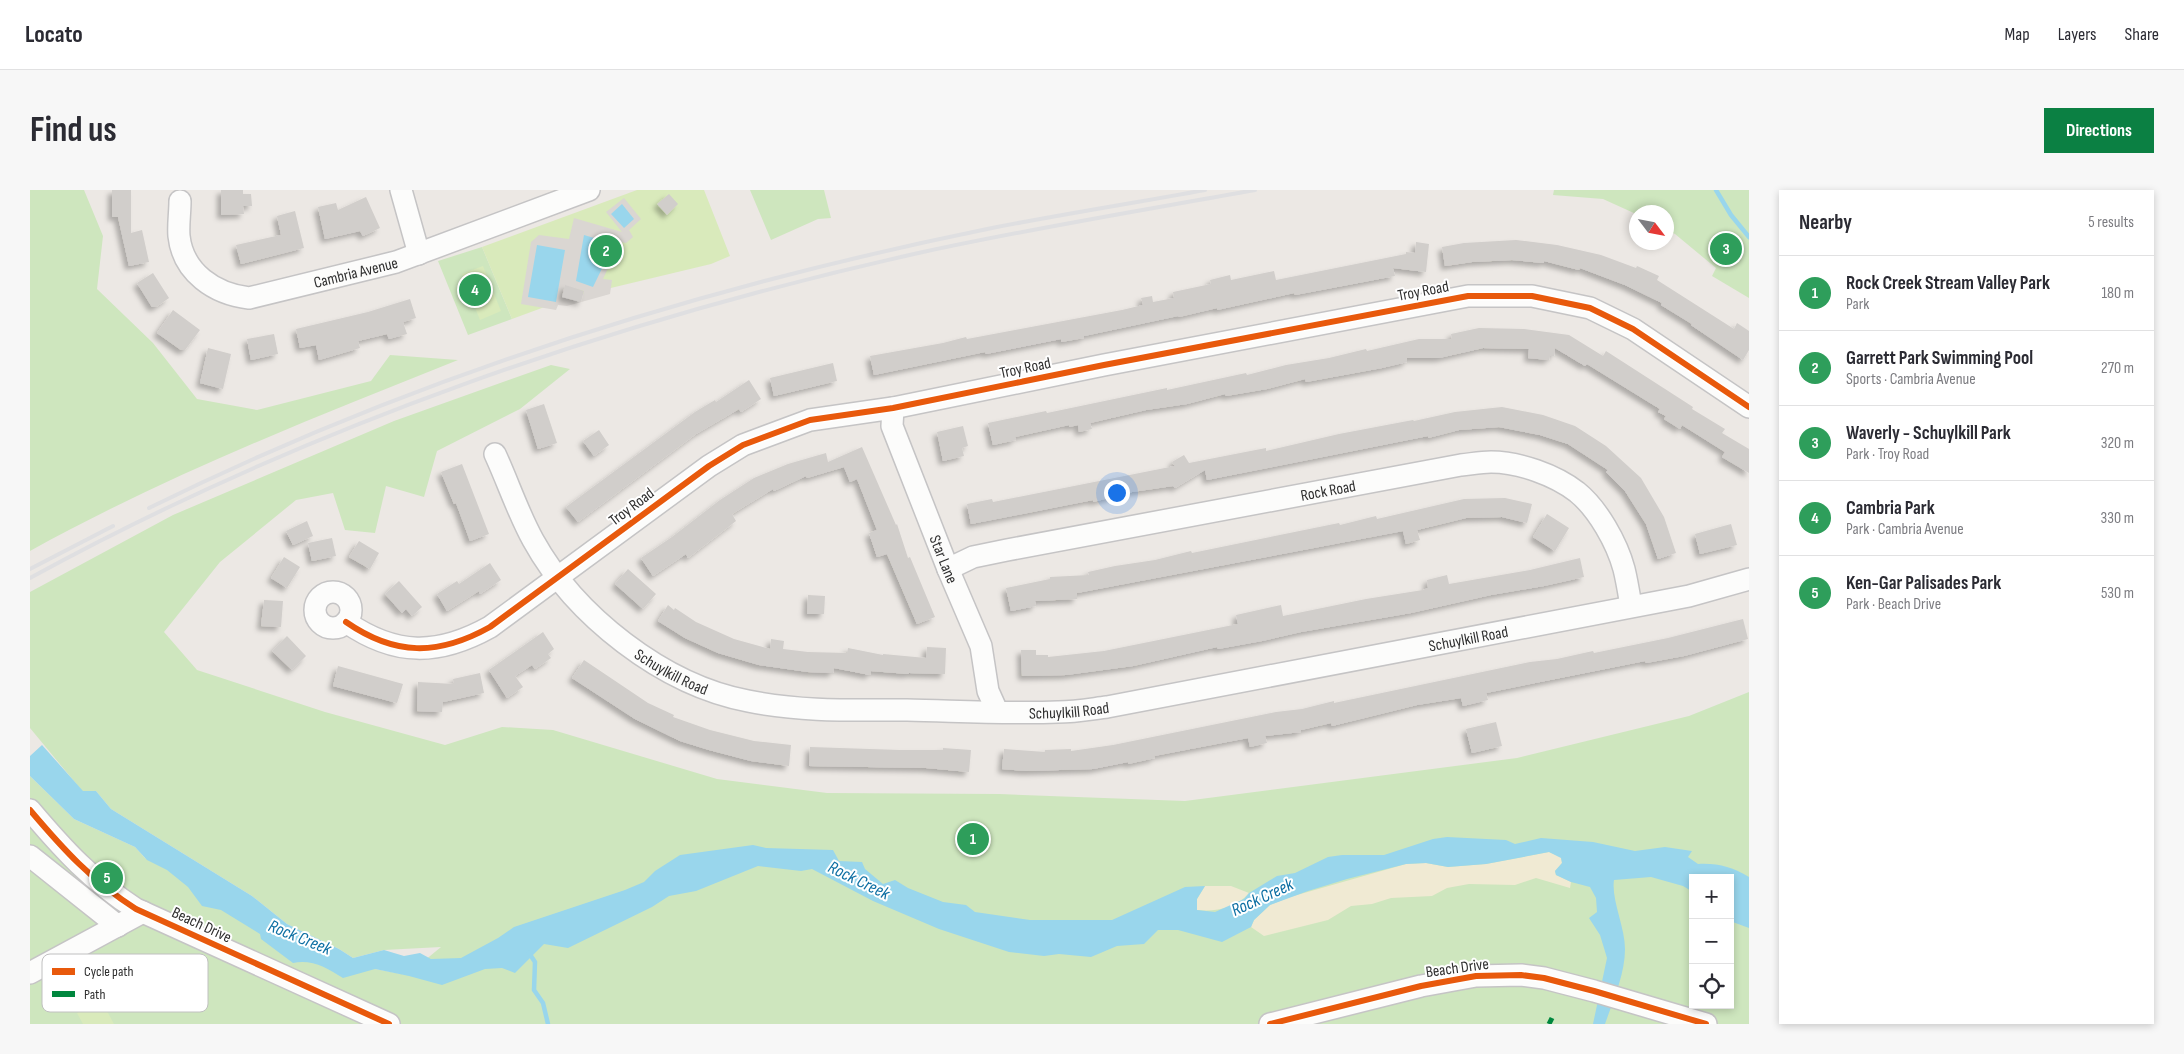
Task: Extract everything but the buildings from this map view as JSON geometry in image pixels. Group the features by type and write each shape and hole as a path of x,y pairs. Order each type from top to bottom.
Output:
{"street":[{"path":"401,190 419,254"},
{"name":"Cambria Avenue","path":"180,201 180,238 186,259 200,278 215,288 234,296 249,298 396,262 589,190"},
{"name":"Troy Road","path":"346,622 367,636 390,645 414,649 443,646 468,639 490,627 708,466 743,446 810,420 893,408 1104,365 1468,296 1532,296 1590,308 1633,329 1749,407"},
{"name":"Star Lane","path":"893,408 892,426 948,569 981,646 988,691 997,711"},
{"name":"Schuylkill Road","path":"496,454 533,540 557,578 599,621 635,652 665,670 705,688 747,701 809,709 1060,712 1107,707 1689,596 1749,579"},
{"name":"Rock Road","path":"948,569 973,557 1007,550 1461,465 1492,462 1519,466 1556,479 1577,492 1601,520 1613,540 1624,568 1631,606"},
{"name":"Beach Drive","path":"30,810 68,855 114,896 143,912 389,1024"},
{"path":"30,856 118,926"},
{"path":"66,954 143,912"},
{"path":"30,973 42,967"},
{"name":"Beach Drive","path":"1270,1024 1421,986 1476,976 1521,975 1544,978 1594,991 1706,1024"}],"green space":[{"path":"30,190 84,190 103,236 97,289 153,343 197,399 257,410 371,381 390,355 458,360 187,472 82,523 30,551"},
{"path":"637,190 704,190 730,256 711,264 569,298 512,319 482,247"},
{"path":"750,190 824,190 831,218 818,219 771,240"},
{"path":"1554,190 1749,190 1749,298 1712,276 1716,268 1674,234 1674,205 1629,205 1629,211 1603,199 1553,195"},
{"path":"482,247 512,319 468,335 438,261"},
{"path":"483,266 501,311 480,320 462,274"},
{"path":"551,365 570,369 520,409 437,451 424,497 386,486 375,533 345,530 333,493 296,500 220,562 164,632 197,670 325,712 445,745 502,727 553,730 717,779 827,793 999,794 1185,801 1517,758 1689,716 1749,692 1749,1024 30,1024 30,776 74,819 135,847 145,858 375,969 407,975 441,947 384,950 353,958 339,949 287,924 252,896 111,809 96,791 83,792 30,728 30,592 173,515 394,421"},
{"path":"108,1012 114,1024 83,1024 77,1013"}],"sand":[{"path":"1549,852 1561,857 1562,863 1555,871 1556,875 1571,882 1570,888 1536,878 1515,885 1469,884 1447,888 1432,896 1391,898 1372,904 1351,906 1328,920 1264,936 1251,927 1254,920 1270,905 1290,897 1406,864 1426,863 1448,867 1486,864"},
{"path":"1205,886 1231,886 1249,893 1238,902 1225,908 1197,910 1197,899"}],"shaded area":[{"path":"624,198 641,219 629,230 633,237 626,243 620,242 603,279 612,280 610,294 567,306 558,305 556,310 521,304 531,242 539,235 569,239 574,218 622,232 606,212","holes":["565,286 584,291 581,302"]}],"water":[{"path":"622,204 634,219 624,228 611,214"},
{"path":"584,235 614,244 593,287 576,281"},
{"path":"537,245 565,250 556,302 528,297"},
{"name":"Rock Creek","path":"42,745 83,791 96,791 111,809 252,896 287,924 339,949 353,958 384,950 404,956 420,953 431,959 461,958 514,927 644,882 655,871 680,855 753,845 766,848 833,850 839,861 862,862 865,869 883,884 895,880 908,888 943,902 966,905 975,912 1030,920 1112,920 1185,887 1205,886 1197,899 1197,910 1215,912 1244,899 1249,893 1277,876 1295,873 1328,857 1384,855 1433,839 1447,837 1506,840 1515,844 1541,838 1593,842 1635,851 1665,847 1692,851 1688,857 1698,864 1725,866 1749,877 1749,928 1734,922 1734,874 1689,874 1689,890 1683,886 1651,877 1614,880 1614,896 1625,949 1623,968 1605,1024 1593,1024 1607,958 1600,935 1589,918 1597,912 1596,898 1590,887 1571,882 1556,875 1555,871 1562,863 1561,858 1549,852 1486,864 1448,867 1426,863 1406,864 1347,879 1270,905 1254,920 1251,927 1222,942 1178,930 1158,930 1144,944 1117,946 1091,957 1059,954 1044,956 1009,952 939,929 873,901 812,869 801,871 758,866 696,891 669,896 652,907 568,948 544,944 515,973 502,968 485,969 442,985 375,969 343,978 313,963 293,963 261,939 260,934 221,910 202,906 188,887 167,870 147,860 135,847 74,819 30,776 30,756"}],"waterway":[{"path":"1716,190 1731,215 1749,237"},
{"path":"529,953 535,962 534,990 543,1003 548,1024"}],"railway":[{"path":"149,508 249,461 352,417 456,377 561,341 668,308 775,278 992,228 1205,190"},
{"path":"30,578 135,523 243,473 353,426 465,384 578,345 693,310 808,279 923,252 1047,227 1255,190"},
{"path":"30,569 113,526"}],"marked path":[{"path":"1549,1024 1552,1018"}],"cycle path":[{"path":"346,622 364,633 399,646 435,647 471,637 490,627 709,466 743,445 810,420 893,408 1104,365 1468,296 1532,296 1590,308 1633,329 1749,407"},
{"path":"30,810 79,864 136,909 389,1024"},
{"path":"1270,1024 1421,986 1476,976 1521,975 1544,978 1594,991 1706,1024"}],"place":[{"name":"Waverly - Schuylkill Park","path":"1726,249"},
{"name":"Garrett Park Swimming Pool","path":"606,251"},
{"name":"Cambria Park","path":"475,290"},
{"name":"Rock Creek Stream Valley Park","path":"973,839"},
{"name":"Ken-Gar Palisades Park","path":"107,878"}]}
